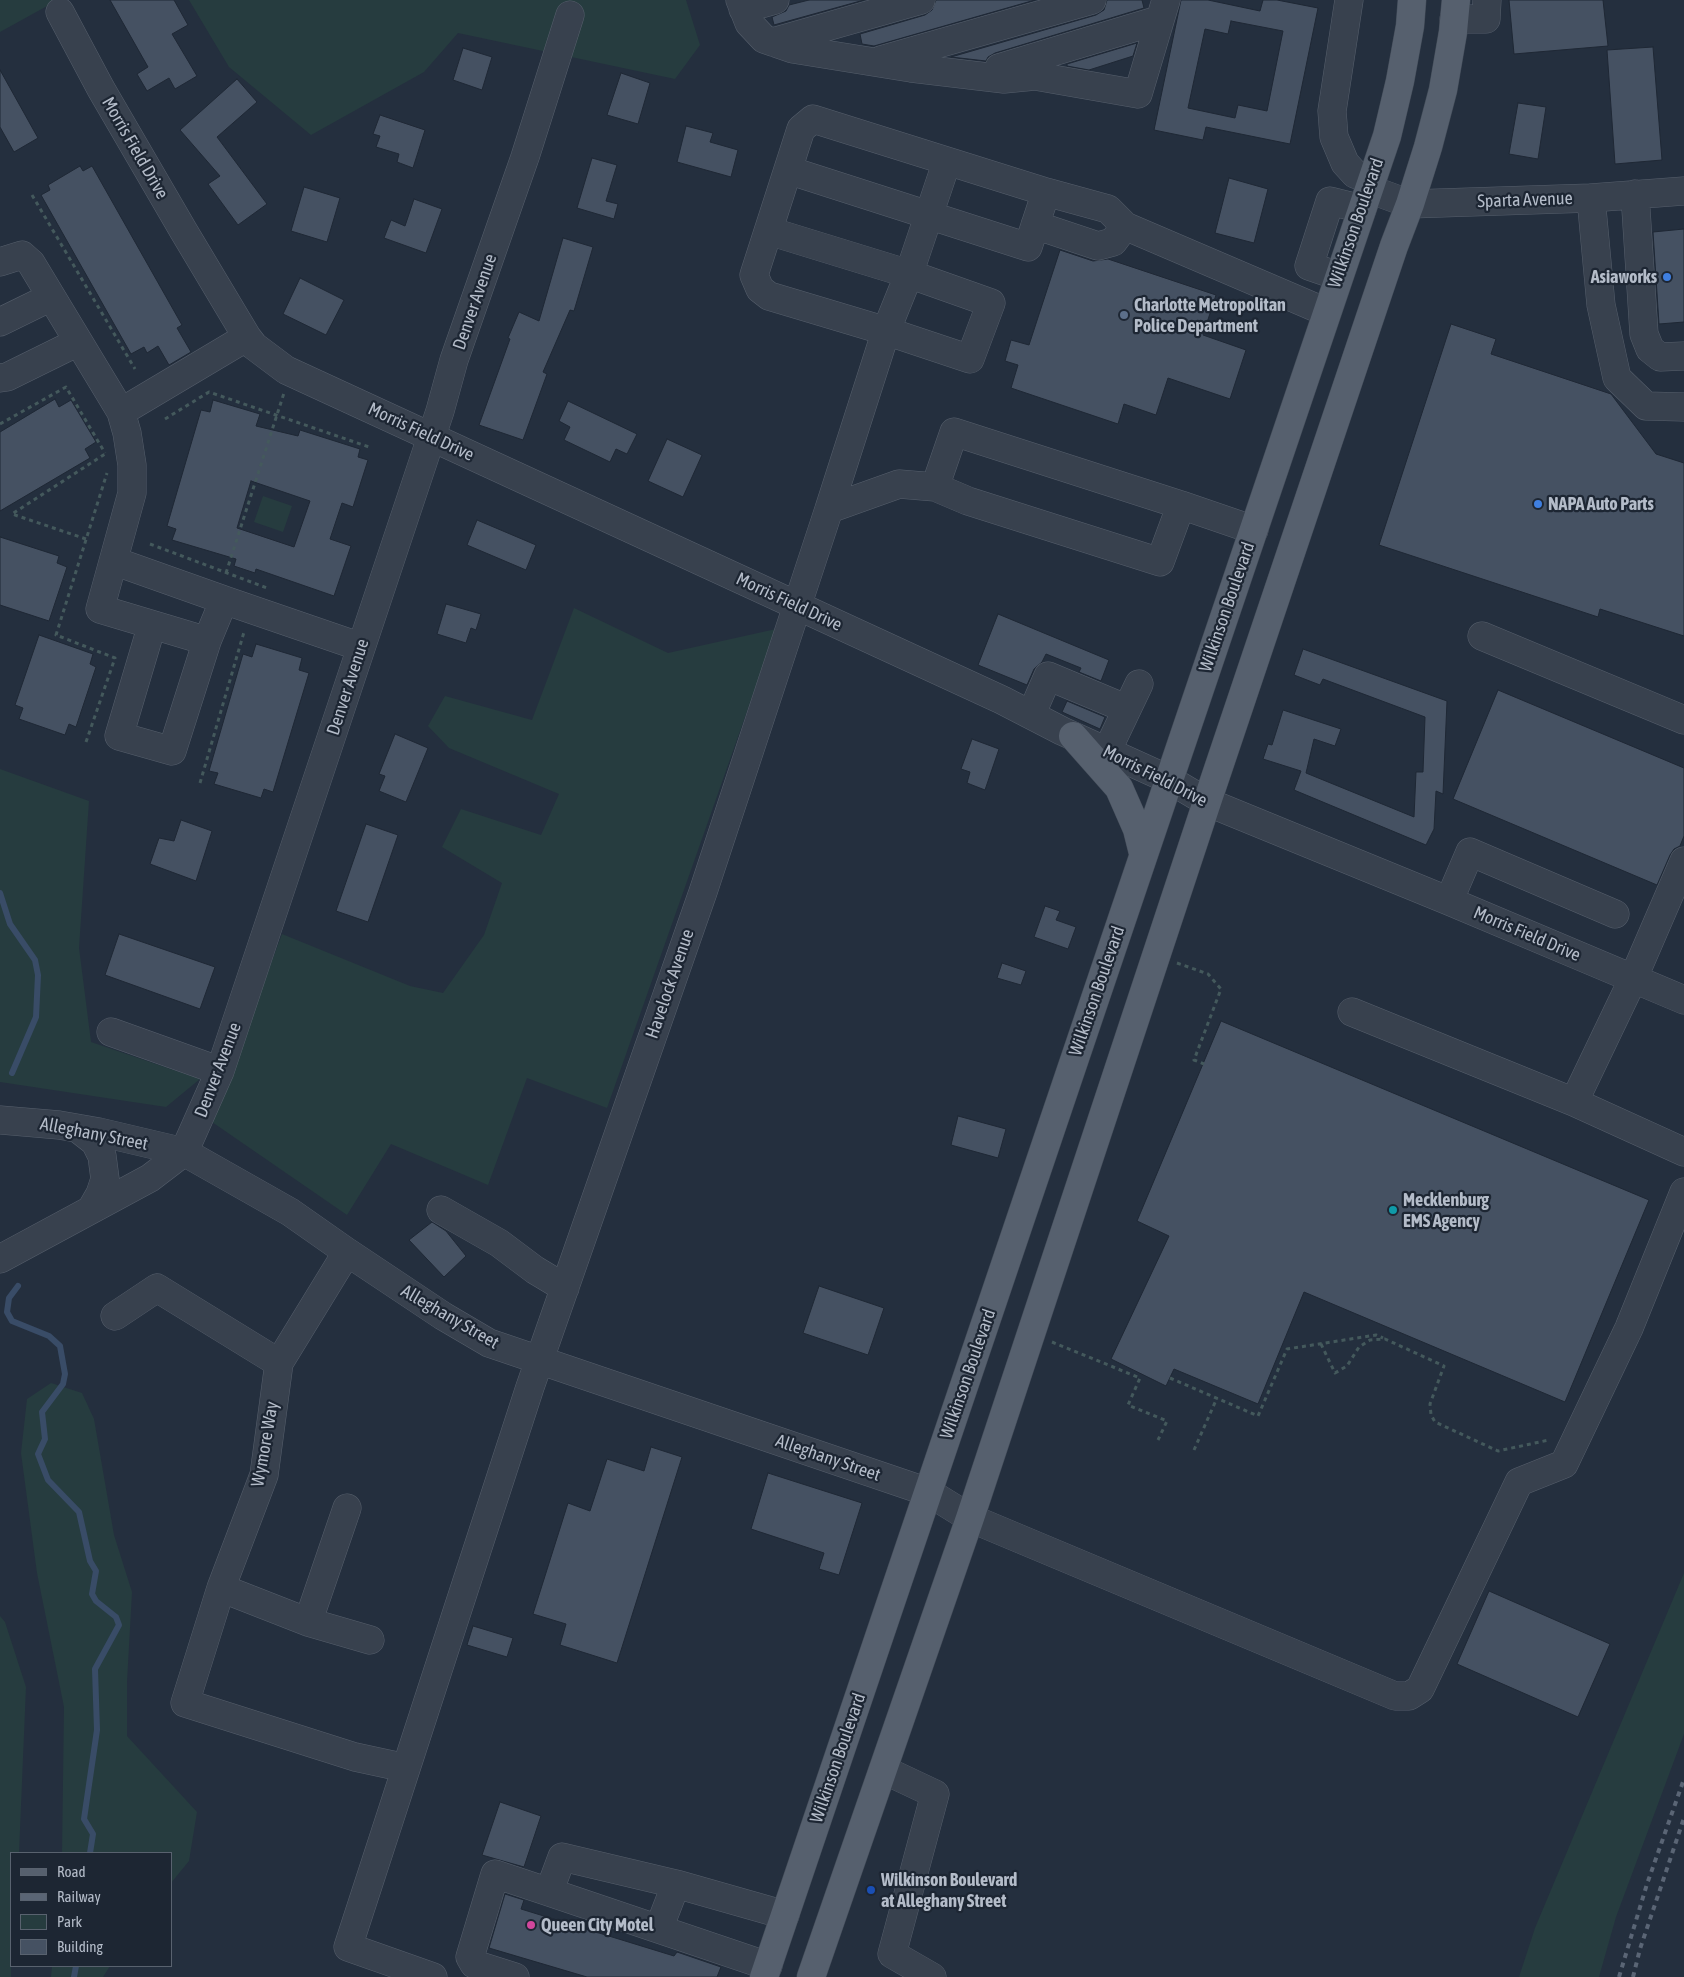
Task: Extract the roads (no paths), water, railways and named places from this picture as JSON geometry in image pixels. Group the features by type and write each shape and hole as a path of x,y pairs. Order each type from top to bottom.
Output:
{"main road":[{"name":"Wilkinson Boulevard","path":"766,1972 1168,779 1254,530 1338,276 1387,136 1400,81 1410,26 1412,0"},
{"path":"811,1977 970,1518 1206,802 1394,246 1410,204 1428,148 1443,90 1455,10"},
{"path":"1073,736 1119,788 1137,829 1143,853"}],"street":[{"path":"775,0 742,4 749,23 764,39 793,49 873,62 1004,79 1035,76 1138,94 1163,10"},
{"path":"772,42 921,0"},
{"path":"873,62 1092,0"},
{"name":"Sparta Avenue","path":"1349,0 1332,110 1334,137 1345,163 1355,174 1367,193 1410,204 1591,198 1684,191"},
{"path":"1455,10 1486,19 1487,0"},
{"path":"973,75 1163,10"},
{"name":"Morris Field Drive","path":"60,12 106,97 247,336 254,346 286,370 894,650 1073,736 1168,779 1206,802 1449,901 1684,1000"},
{"name":"Denver Avenue","path":"0,1259 150,1178 184,1152 220,1071 430,436 440,411 454,360 525,156 570,15"},
{"path":"769,231 909,274 991,303 970,359 886,331 769,296 760,289 754,275 801,129 813,119 1046,192 1108,209 1125,226 1326,312"},
{"name":"Havelock Avenue","path":"434,1977 348,1948 527,1396 702,892 829,510 886,331 909,274 946,160"},
{"path":"788,170 1028,247 1046,192"},
{"path":"1635,194 1644,334 1650,348 1660,357 1684,356"},
{"path":"1591,198 1601,306 1617,378 1646,406 1684,407"},
{"path":"1035,225 1098,246 1113,242 1125,226"},
{"path":"0,262 22,255 31,263 121,412 127,433 132,465 132,493 100,609 207,641"},
{"path":"0,322 51,297"},
{"path":"121,412 247,336"},
{"path":"0,378 7,377 78,342"},
{"path":"935,487 954,432 1254,530"},
{"path":"829,510 899,484 935,487 968,501 1160,562 1181,505"},
{"path":"114,561 361,647"},
{"path":"152,625 119,736 172,751 207,641 224,600"},
{"path":"1482,636 1684,720"},
{"path":"1031,715 1048,676 1127,710"},
{"path":"1108,752 1139,684"},
{"path":"1449,901 1470,852 1615,914"},
{"path":"1574,1102 1633,979 1684,861"},
{"path":"1352,1012 1574,1102 1684,1152"},
{"path":"111,1032 220,1071"},
{"name":"Alleghany Street","path":"0,1120 77,1128 184,1152 290,1212 443,1316 488,1343 928,1492 970,1518 1374,1689 1396,1696 1409,1696 1420,1689 1519,1482 1564,1464 1629,1328 1684,1192"},
{"path":"77,1128 95,1142 102,1156 105,1179 100,1194 92,1208"},
{"path":"441,1210 499,1243 535,1270 565,1288"},
{"name":"Wymore Way","path":"347,1252 279,1363 264,1475 221,1588 185,1703 355,1757 406,1768"},
{"path":"115,1316 158,1288 279,1363"},
{"path":"308,1622 347,1508"},
{"path":"221,1588 308,1622 370,1640"},
{"path":"884,1770 935,1794 892,1954 932,1977"},
{"path":"549,1892 562,1858 676,1884 785,1914"},
{"path":"515,1977 474,1964 470,1957 495,1874 659,1928 766,1972"},
{"path":"659,1928 676,1884"}],"waterway":[{"path":"0,893 10,924 35,960 38,975 36,1017 12,1073"},
{"path":"18,1286 9,1298 7,1312 12,1321 49,1336 60,1346 65,1374 63,1384 42,1412 45,1439 38,1454 48,1480 79,1512 90,1561 96,1571 92,1594 96,1601 116,1617 119,1625 95,1669 97,1730 84,1819 93,1834 90,1852"},
{"path":"74,1977 76,1967"}],"railway":[{"path":"1619,1977 1647,1884 1684,1779"},
{"path":"1633,1977 1640,1949 1684,1818"}],"place":[{"name":"Asiaworks","path":"1667,277"},
{"name":"Charlotte Metropolitan Police Department","path":"1124,315"},
{"name":"NAPA Auto Parts","path":"1538,504"},
{"name":"Mecklenburg EMS Agency","path":"1393,1210"},
{"name":"Wilkinson Boulevard at Alleghany Street","path":"871,1890"},
{"name":"Queen City Motel","path":"531,1925"}]}
